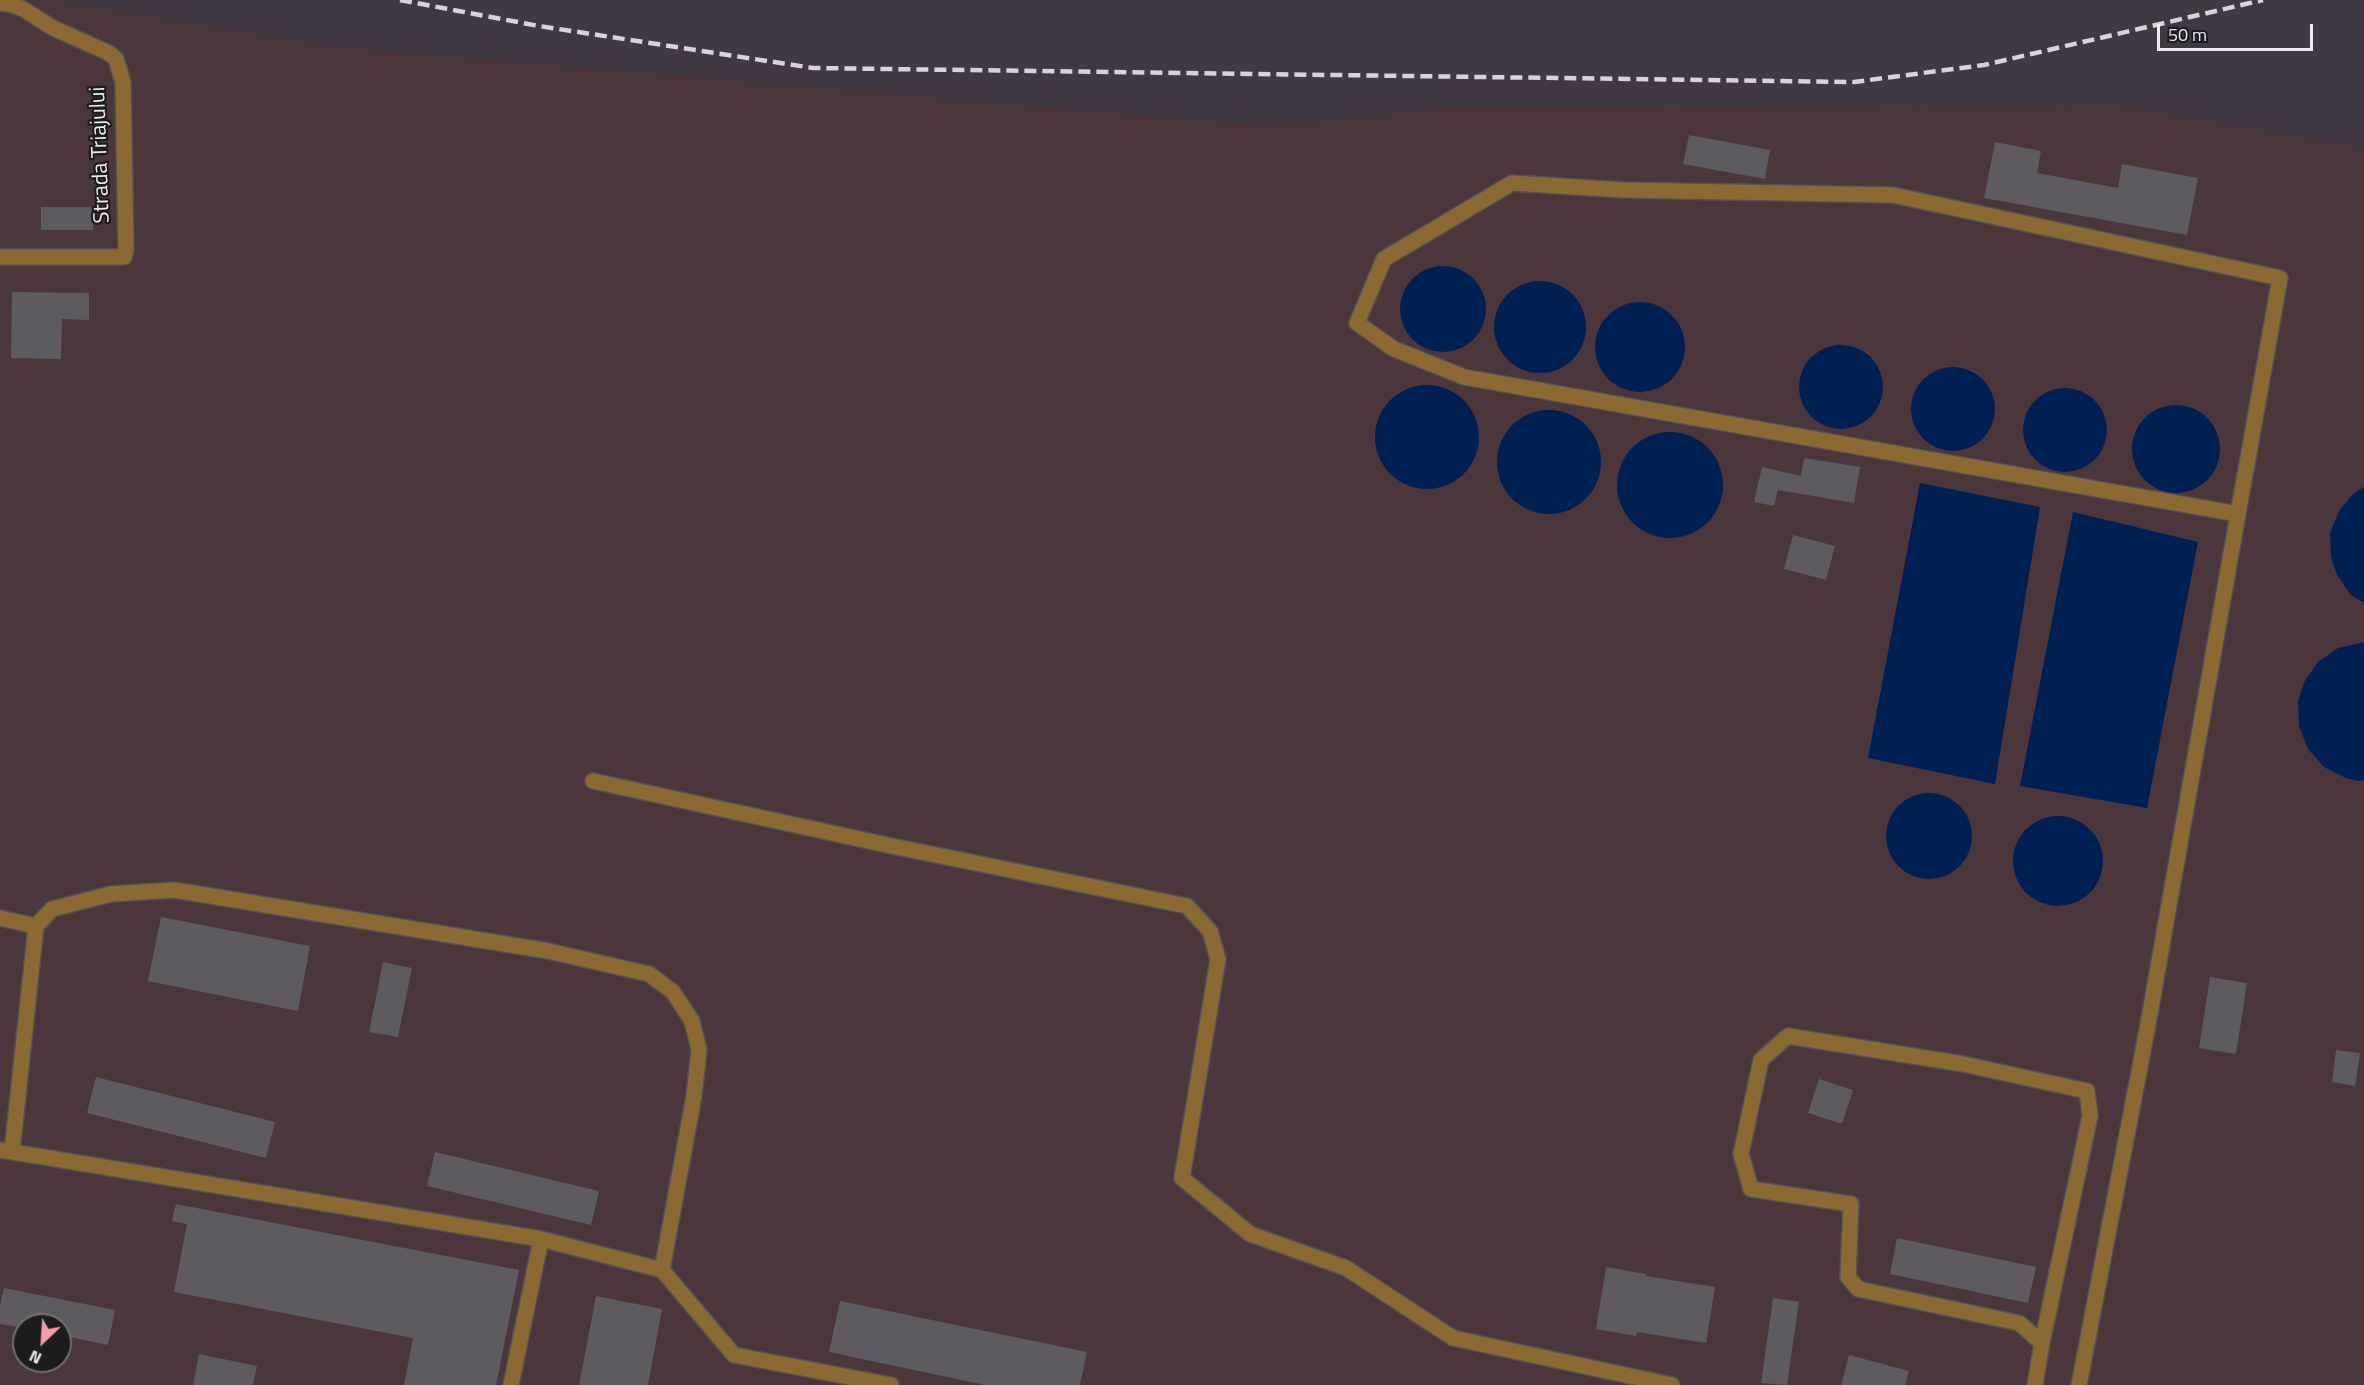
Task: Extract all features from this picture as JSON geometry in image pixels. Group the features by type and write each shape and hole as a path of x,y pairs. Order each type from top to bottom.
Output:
{"street":[{"name":"Strada Triajului","path":"0,3 13,4 53,28 109,53 116,59 123,82 126,250 124,257 0,257"},
{"path":"2079,1385 2147,1030 2280,278 1893,195 1623,190 1512,183 1384,259 1357,323 1394,349 1464,377 2238,514"},
{"path":"593,781 887,845 1187,906 1209,931 1218,959 1182,1178 1250,1234 1346,1268 1453,1338 1672,1385"},
{"path":"662,1270 694,1096 699,1050 692,1021 673,992 650,974 548,951 174,890 111,894 52,909 36,926 6,1151 541,1239 662,1270 734,1355 891,1385"},
{"path":"0,918 36,926"},
{"path":"2035,1385 2090,1116 2087,1091 1963,1064 1788,1036 1761,1060 1742,1154 1751,1189 1851,1204 1848,1277 1858,1289 2019,1323 2042,1343"},
{"path":"511,1385 541,1239"}],"shaded area":[{"path":"0,0 55,0 333,46 1269,126 1443,108 2119,105 2364,147 2364,1385 0,1385"},
{"path":"55,0 2364,0 2364,147 2119,105 1443,108 1269,126 333,46"}],"water":[{"path":"1443,266 1459,270 1473,279 1482,293 1486,309 1482,325 1473,339 1459,348 1443,352 1427,348 1413,339 1404,325 1400,309 1404,293 1413,279 1427,270"},
{"path":"1531,281 1549,281 1566,288 1579,301 1586,318 1586,336 1579,353 1566,366 1549,373 1531,373 1514,366 1501,353 1494,336 1494,318 1501,301 1514,288"},
{"path":"1640,302 1657,305 1672,315 1682,330 1685,347 1682,364 1672,379 1657,389 1640,392 1623,389 1608,379 1598,364 1595,347 1598,330 1608,315 1623,305"},
{"path":"1841,345 1857,348 1871,357 1880,371 1883,387 1880,403 1871,417 1857,426 1841,429 1825,426 1811,417 1802,403 1799,387 1802,371 1811,357 1825,348"},
{"path":"1945,367 1961,367 1977,374 1988,385 1995,401 1992,425 1983,439 1961,451 1945,451 1929,444 1918,433 1911,417 1911,401 1918,385 1929,374"},
{"path":"1427,385 1447,389 1464,400 1475,417 1479,437 1475,457 1464,474 1447,485 1427,489 1407,485 1390,474 1379,457 1375,437 1379,417 1390,400 1407,389"},
{"path":"2057,388 2073,388 2089,395 2100,406 2107,422 2104,446 2095,460 2073,472 2057,472 2041,465 2030,454 2023,438 2023,422 2030,406 2041,395"},
{"path":"2167,405 2185,405 2201,412 2213,424 2220,440 2220,458 2213,474 2201,486 2185,493 2167,493 2151,486 2139,474 2132,458 2132,440 2139,424 2151,412"},
{"path":"1549,410 1569,414 1586,425 1597,442 1601,462 1597,482 1586,499 1569,510 1549,514 1529,510 1512,499 1501,482 1497,462 1501,442 1512,425 1529,414"},
{"path":"1670,432 1690,436 1708,447 1719,465 1723,485 1719,505 1708,523 1690,534 1670,538 1650,534 1632,523 1621,505 1617,485 1621,465 1632,447 1650,436"},
{"path":"1920,483 2040,507 1995,784 1868,758"},
{"path":"2364,487 2364,603 2351,595 2337,575 2331,557 2330,533 2339,511 2354,493"},
{"path":"2073,512 2198,542 2147,808 2020,786"},
{"path":"2364,642 2364,780 2358,781 2324,767 2308,749 2299,726 2298,702 2304,682 2318,662 2338,648"},
{"path":"1929,793 1953,800 1965,812 1972,836 1965,860 1953,872 1929,879 1905,872 1893,860 1886,836 1893,812 1905,800"},
{"path":"2058,816 2075,819 2090,829 2100,844 2103,861 2100,878 2090,893 2075,903 2058,906 2041,903 2026,893 2016,878 2013,861 2016,844 2026,829 2041,819"}],"building":[{"path":"1689,135 1770,150 1765,179 1683,164"},
{"path":"1995,142 2041,151 2037,173 2118,188 2122,164 2198,178 2187,235 1984,198"},
{"path":"41,207 93,207 93,230 41,230"},
{"path":"12,292 89,293 89,320 62,319 61,359 11,358"},
{"path":"1804,458 1860,467 1854,503 1778,490 1774,506 1754,502 1762,467 1801,476"},
{"path":"1793,535 1835,546 1826,580 1784,569"},
{"path":"161,917 310,946 298,1011 148,981"},
{"path":"383,962 412,968 398,1037 369,1032"},
{"path":"2210,977 2247,983 2236,1054 2199,1048"},
{"path":"2336,1050 2360,1053 2355,1086 2332,1082"},
{"path":"96,1077 275,1122 266,1158 87,1113"},
{"path":"1819,1079 1853,1090 1842,1124 1808,1113"},
{"path":"435,1152 599,1191 591,1225 427,1186"},
{"path":"176,1204 519,1270 496,1385 404,1385 413,1338 174,1292 187,1224 172,1221"},
{"path":"1897,1238 2036,1267 2028,1303 1890,1274"},
{"path":"1606,1267 1715,1287 1706,1343 1637,1332 1636,1336 1596,1329"},
{"path":"4,1288 115,1310 108,1345 72,1338 72,1313 12,1313 12,1326 0,1324 0,1306"},
{"path":"596,1296 662,1309 648,1385 579,1385"},
{"path":"1773,1298 1799,1302 1787,1385 1761,1383"},
{"path":"840,1301 1087,1352 1080,1385 985,1385 829,1352"},
{"path":"199,1354 257,1366 253,1385 193,1385"},
{"path":"1849,1355 1909,1371 1905,1385 1841,1385"}],"railway":[{"path":"400,0 539,26 813,68 1854,82 1984,65 2263,0"}]}
